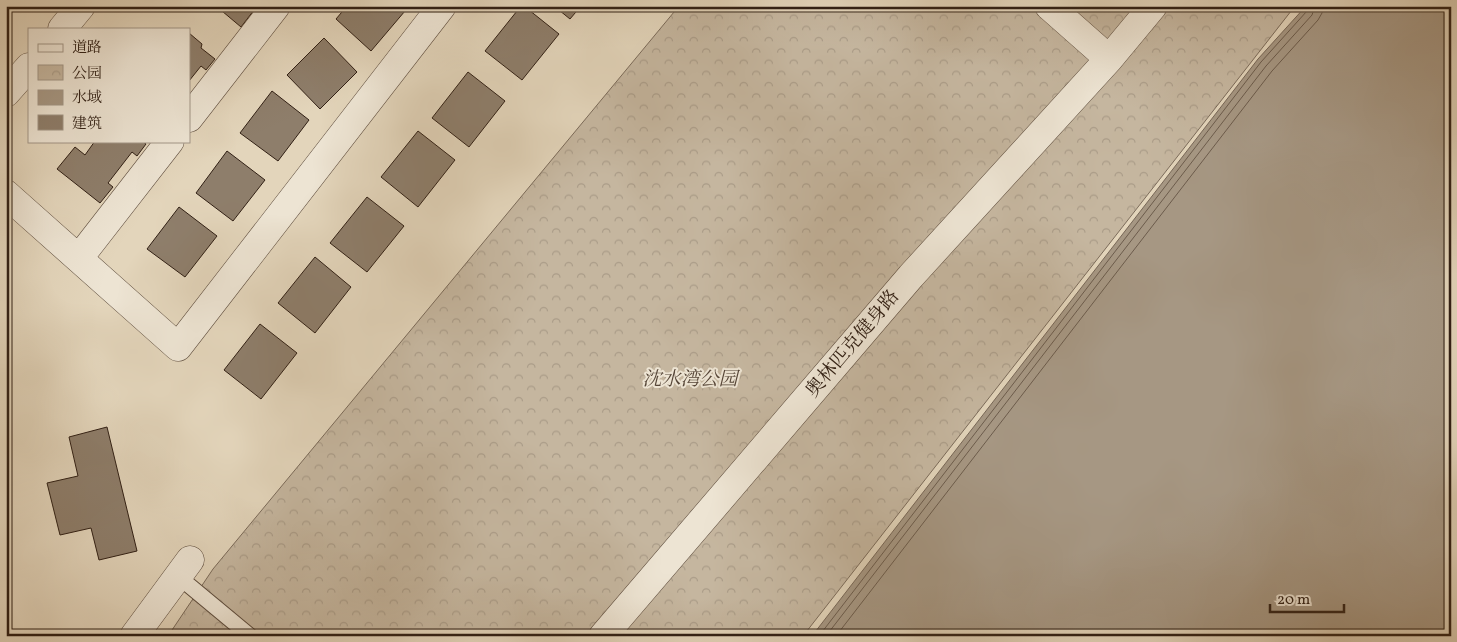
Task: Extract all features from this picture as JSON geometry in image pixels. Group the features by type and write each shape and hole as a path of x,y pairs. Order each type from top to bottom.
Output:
{"street":[{"path":"63,28 81,6"},
{"path":"190,117 276,6"},
{"path":"6,194 178,347 442,6"},
{"path":"1049,6 1109,59"},
{"name":"奥林匹克健身路","path":"603,636 911,276 1109,59 1153,6"},
{"path":"6,93 28,68"},
{"path":"78,258 169,142"},
{"path":"134,636 185,568"}],"lane":[{"path":"185,568 250,636"}],"green space":[{"name":"沈水湾公园","path":"679,6 1295,6 803,636 168,636 213,569"}],"water":[{"path":"1306,6 1451,6 1451,636 812,636 1258,59"}],"building":[{"path":"216,6 249,6 254,10 241,27"},
{"path":"347,6 400,6 405,11 371,51 336,19"},
{"path":"521,6 524,6 559,34 522,80 485,51"},
{"path":"554,6 581,6 570,19"},
{"path":"190,34 202,44 201,48 215,59 206,70 201,66 190,80"},
{"path":"324,38 357,72 320,109 287,75"},
{"path":"468,72 505,101 469,147 432,118"},
{"path":"272,91 309,120 278,161 240,133"},
{"path":"418,131 455,160 418,207 381,177"},
{"path":"94,142 143,142 146,144 137,156 132,152 108,183 113,187 100,203 57,169 75,147 85,155"},
{"path":"227,151 265,180 233,221 196,193"},
{"path":"367,197 404,226 367,272 330,243"},
{"path":"179,207 217,236 185,277 147,249"},
{"path":"315,257 351,287 315,333 278,303"},
{"path":"260,324 297,353 261,399 224,370"},
{"path":"107,427 137,551 99,560 91,528 60,535 47,483 78,476 69,437"}]}
